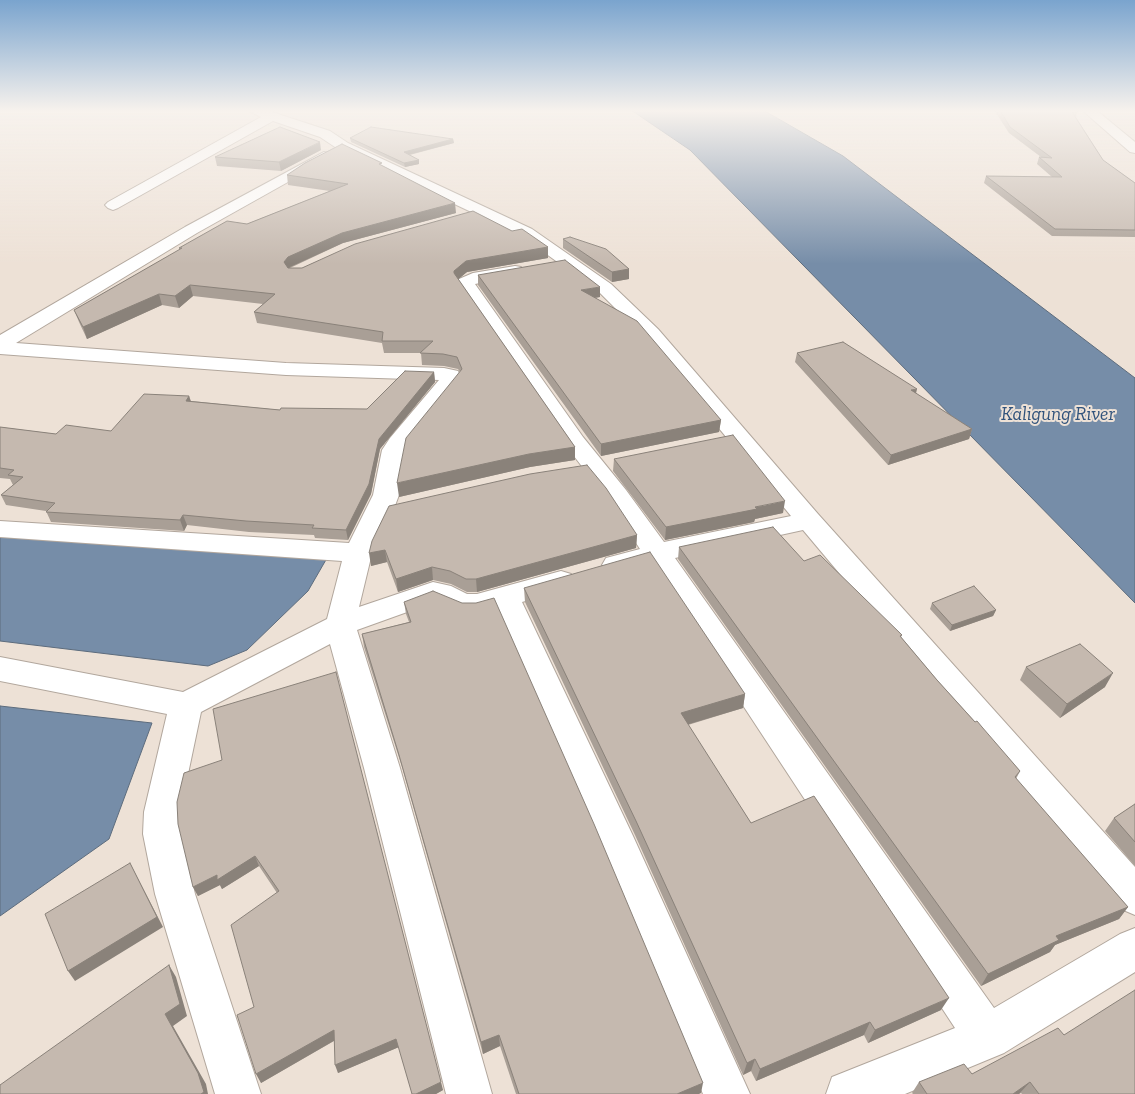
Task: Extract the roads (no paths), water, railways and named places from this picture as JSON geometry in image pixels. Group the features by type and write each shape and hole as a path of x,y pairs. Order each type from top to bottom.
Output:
{"street":[{"path":"113,205 191,161"},
{"path":"0,344 274,182 306,161"},
{"path":"373,161 473,215 526,232 549,265"},
{"path":"988,1038 617,495 604,464 500,336 465,283 473,278 549,265 605,288 651,333 809,520 1135,896"},
{"path":"0,348 286,369 448,375 451,380 394,450 386,495 358,552 340,625 382,768 469,1094"},
{"path":"710,443 738,437"},
{"path":"567,471 604,464"},
{"path":"380,510 408,504"},
{"path":"0,669 186,706 340,625 433,592 441,593 463,604 477,604 656,553 809,520"},
{"path":"0,529 358,552"},
{"path":"505,596 618,845 727,1094"},
{"path":"186,706 162,812 162,834 175,894 238,1094"},
{"path":"849,1094 988,1038 1135,948"}],"water":[{"name":"Kaligung River","path":"701,161 850,161 1135,378 1135,603"},
{"path":"0,537 327,558 308,591 247,650 208,666 0,641"},
{"path":"0,706 152,723 109,839 0,916"}]}
